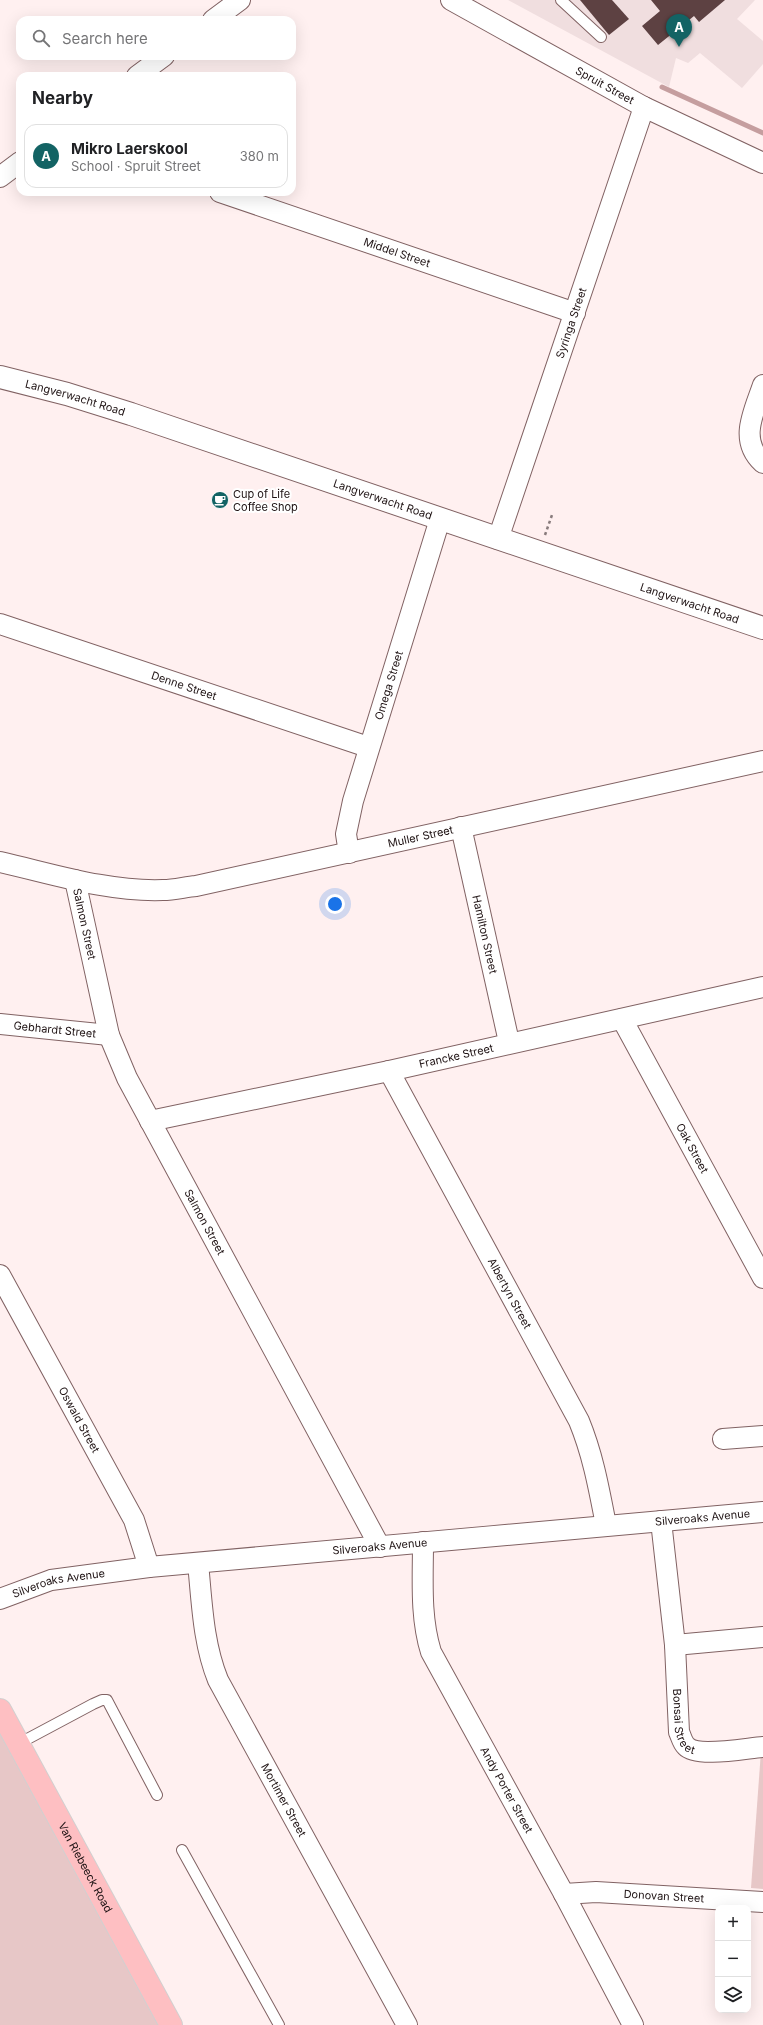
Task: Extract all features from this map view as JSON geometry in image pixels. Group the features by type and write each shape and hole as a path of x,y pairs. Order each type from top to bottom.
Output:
{"main road":[{"name":"Van Riebeeck Road","path":"0,1710 171,2025"}],"street":[{"path":"218,16 240,0"},
{"name":"Spruit Street","path":"456,1 644,107 763,163"},
{"path":"142,72 158,60"},
{"name":"Syringa Street","path":"498,539 644,107"},
{"path":"0,177 16,165"},
{"name":"Middel Street","path":"232,196 575,313"},
{"name":"Langverwacht Road","path":"0,377 67,394 131,414 763,628"},
{"path":"763,385 749,428 749,439 752,451 763,464"},
{"name":"Omega Street","path":"349,853 346,834 368,747 440,518"},
{"name":"Denne Street","path":"0,624 368,747"},
{"name":"Muller Street","path":"0,862 76,880 134,889 163,890 196,886 349,853 462,826 763,762"},
{"name":"Hamilton Street","path":"462,826 509,1042"},
{"name":"Salmon Street","path":"76,880 110,1035 127,1078 380,1547"},
{"name":"Francke Street","path":"150,1121 389,1071 509,1042 763,987"},
{"name":"Oak Street","path":"622,1018 763,1278"},
{"name":"Gebhardt Street","path":"0,1024 110,1035"},
{"name":"Albertyn Street","path":"389,1071 579,1420 588,1444 597,1477 606,1525"},
{"name":"Oswald Street","path":"0,1275 134,1520 149,1567"},
{"path":"723,1439 763,1436"},
{"name":"Silveroaks Avenue","path":"0,1599 51,1580 149,1567 763,1512"},
{"name":"Bonsai Street","path":"661,1521 674,1645 679,1732 687,1747 698,1751 714,1752 763,1747"},
{"name":"Andy Porter Street","path":"423,1542 424,1617 426,1635 431,1652 564,1894 633,2025"},
{"name":"Mortimer Street","path":"198,1563 204,1629 210,1660 218,1680 407,2025"},
{"path":"674,1645 763,1637"},
{"name":"Donovan Street","path":"564,1894 596,1892 763,1902"}],"lane":[{"path":"561,0 601,37"},
{"path":"18,1744 93,1704 102,1700 107,1700 156,1794"},
{"path":"182,1850 279,2025"}],"path":[{"path":"542,542 552,515"}],"shaded area":[{"path":"508,0 755,0 737,19 763,41 763,64 742,88 700,53 688,63 676,58 669,87"},
{"path":"0,1711 171,2025 0,2025"},
{"path":"761,1751 763,1751 763,1889 751,1888"}],"building":[{"path":"580,0 612,0 629,19 609,35"},
{"path":"651,0 725,0 699,22 694,16 658,45 642,26 660,11"}],"waterway":[{"path":"662,87 763,133"}],"place":[{"name":"Mikro Laerskool","path":"679,47"},
{"name":"Cup of Life Coffee Shop","path":"220,500"}]}
